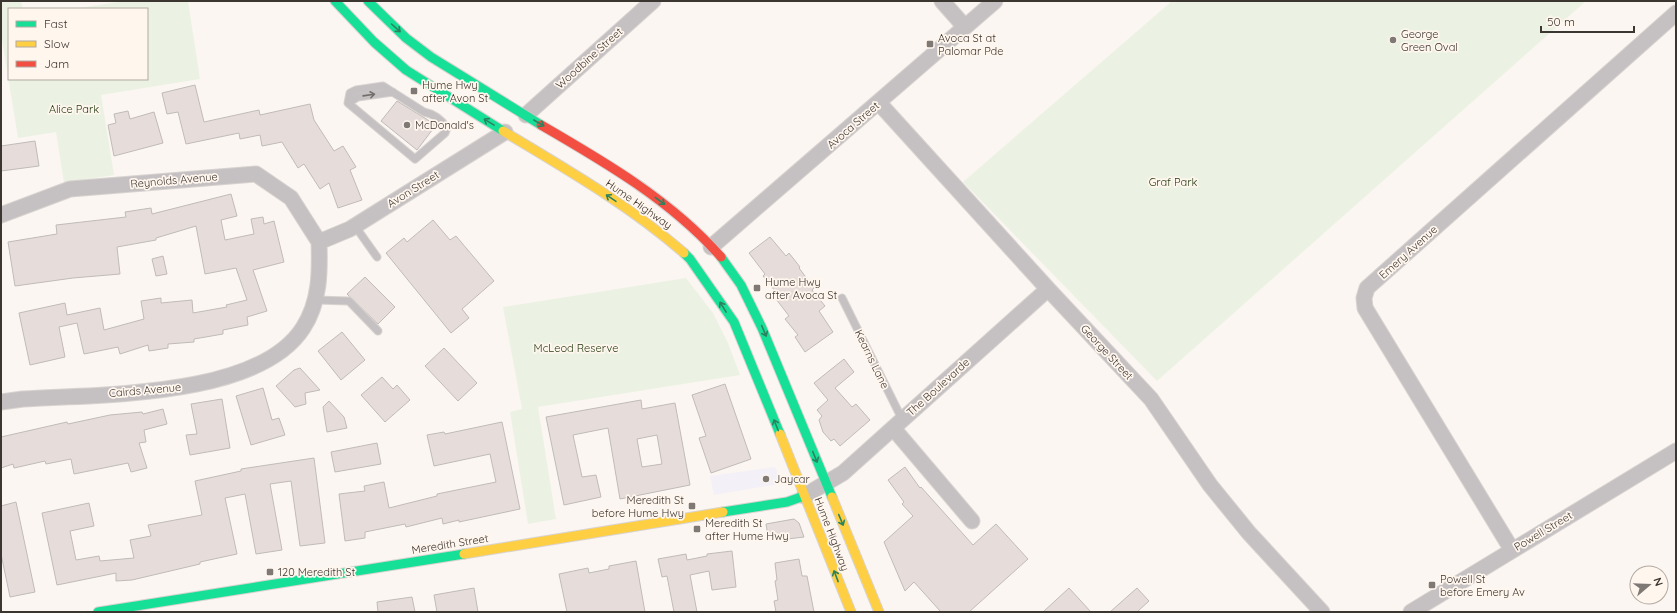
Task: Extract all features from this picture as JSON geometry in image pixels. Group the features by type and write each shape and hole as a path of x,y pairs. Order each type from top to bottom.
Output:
{"main road":[{"name":"Hume Highway","path":"335,1 364,33 402,68 630,211 656,229 690,259 734,322 756,373 851,612"},
{"name":"Hume Highway","path":"368,1 396,28 431,57 617,170 678,215 711,247 732,272 750,303 762,328 879,612"},
{"name":"Meredith Street","path":"98,612 787,502 804,496"}],"street":[{"name":"Woodbine Street","path":"526,115 653,1"},
{"path":"942,1 965,27"},
{"name":"Avoca Street","path":"711,247 995,1"},
{"name":"Emery Avenue","path":"1512,550 1365,308 1364,298 1367,288 1676,13"},
{"name":"George Street","path":"879,103 1048,290 1151,399 1210,485 1249,533 1322,612"},
{"name":"Avon Street","path":"319,242 355,226 505,132"},
{"name":"Reynolds Avenue","path":"1,215 70,189 256,174 291,198 319,242"},
{"name":"Cairds Avenue","path":"1,402 23,399 170,390 210,382 247,370 283,351 303,328 315,300 320,273 319,242"},
{"name":"The Boulevarde","path":"804,496 843,473 897,423 1048,290"},
{"name":"Kearns Lane","path":"897,423 972,521"},
{"name":"Powell Street","path":"1411,612 1676,451"}],"lane":[{"path":"383,86 424,112 431,113 443,122 447,128 445,133 415,159 348,103 350,93 356,90 383,86"},
{"path":"355,226 377,257"},
{"name":"Kearns Lane","path":"842,298 897,423"},
{"path":"315,300 349,301 378,331"}],"shaded area":[{"path":"775,467 781,481 779,484 714,495 710,476"}],"green space":[{"name":"Alice Park","path":"1,1 21,1 23,8 8,8 8,77 1,34"},
{"name":"Alice Park","path":"124,1 188,1 200,79 101,95 114,175 64,183 56,132 18,138 9,80 148,80 148,8 79,8"},
{"name":"Graf Park","path":"1172,1 1586,1 1157,381 963,182"},
{"name":"McLeod Reserve","path":"686,278 713,313 728,343 740,375 538,407 556,519 528,524 510,412 522,409 503,307"}],"building":[{"path":"195,85 204,122 259,110 260,115 310,104 314,120 334,151 343,146 356,167 350,170 362,200 338,208 329,183 320,189 304,164 298,168 282,142 262,146 260,135 240,139 239,133 186,144 178,112 167,114 162,93"},
{"name":"McDonald's","path":"397,101 436,125 417,150 381,121"},
{"path":"128,111 130,119 154,112 163,143 114,156 108,125 116,123 114,114"},
{"path":"35,141 39,166 1,171 1,146"},
{"path":"231,194 237,216 221,220 225,240 254,234 251,219 263,217 264,224 274,221 284,262 253,270 267,311 247,317 248,325 223,330 223,334 194,339 194,342 168,344 168,348 149,351 148,345 120,354 118,347 84,354 77,323 59,327 65,357 30,365 19,313 65,303 67,315 100,308 104,330 144,319 141,301 161,298 161,303 192,300 193,313 227,307 226,305 247,300 236,268 205,274 196,226 156,238 156,240 117,247 120,274 73,278 15,286 8,242 57,234 56,225 126,217 125,212 151,208 152,214"},
{"path":"433,220 450,240 456,236 494,281 462,309 469,318 451,333 386,253 404,238 407,242"},
{"path":"770,237 786,256 789,253 814,288 812,290 825,306 819,311 833,332 805,352 795,337 798,335 785,319 789,316 776,299 779,296 763,276 765,274 749,253"},
{"path":"163,256 167,274 156,276 152,259"},
{"path":"365,277 395,307 378,324 347,294"},
{"path":"342,332 365,360 341,380 318,351"},
{"path":"444,348 477,383 458,401 425,366"},
{"path":"844,359 854,372 835,388 852,407 856,404 870,420 840,446 834,439 831,441 823,432 819,420 822,416 817,410 828,400 814,383"},
{"path":"300,368 320,390 305,393 306,404 295,407 276,386 294,370"},
{"path":"382,377 393,389 397,385 410,400 385,422 361,395"},
{"path":"725,384 751,459 711,473 699,438 706,436 692,395"},
{"path":"263,388 272,420 279,418 285,435 251,445 236,396"},
{"path":"222,399 230,448 190,455 186,435 197,434 191,404"},
{"path":"641,400 642,409 675,403 690,485 620,499 608,428 573,435 582,477 596,475 601,497 564,505 546,417","holes":["657,435 662,464 642,467 637,439"]},
{"path":"329,401 344,417 347,428 327,432 323,407"},
{"path":"163,409 167,424 144,430 146,442 139,443 147,468 131,472 128,463 74,474 71,459 46,464 45,461 14,468 13,464 1,468 1,437 67,422 68,424 110,415 142,412 143,414"},
{"path":"502,422 520,509 459,522 459,520 443,524 442,518 406,527 405,524 365,532 365,538 345,541 339,494 365,491 364,486 384,482 389,508 437,496 437,494 496,482 490,454 434,466 427,435 444,432 445,434"},
{"path":"377,443 381,464 335,472 331,452"},
{"path":"314,458 325,543 300,546 291,481 270,484 282,550 256,554 245,494 225,498 237,554 132,580 116,581 116,573 57,585 42,513 89,503 94,526 70,531 76,560 99,556 100,561 134,558 130,540 151,536 148,525 202,515 195,481 241,471 241,469"},
{"path":"905,467 920,488 921,487 973,545 996,524 1028,559 969,612 941,612 914,582 905,591 884,542 913,516 902,504 904,502 888,480"},
{"path":"16,502 35,592 10,597 1,554 1,506"},
{"path":"794,519 799,523 804,537 779,540 778,535 768,536 766,524"},
{"path":"732,551 736,587 712,590 709,571 690,575 697,612 674,612 667,576 662,577 658,559 686,554 687,560 707,556 707,554"},
{"path":"799,559 802,576 807,576 814,612 776,612 774,601 778,600 775,581 777,580 775,563"},
{"path":"636,561 645,612 567,612 559,574 588,568 589,573 609,569 609,566"},
{"path":"474,588 478,612 437,612 434,595"},
{"path":"1069,588 1091,612 1043,612"},
{"path":"1137,588 1149,601 1137,612 1110,612"},
{"path":"412,597 415,612 378,612 377,602"}],"traffic: fast":[{"path":"335,1 374,42 406,70 503,131"},
{"path":"368,1 406,38 431,57 541,125"},
{"path":"684,253 690,259 734,322 780,434"},
{"path":"721,257 741,285 762,328 832,497"},
{"path":"723,512 787,502 804,496"},
{"path":"98,612 464,554"}],"traffic: slow":[{"path":"503,131 619,203 684,253"},
{"path":"780,434 851,612"},
{"path":"832,497 879,612"},
{"path":"464,554 723,512"}],"traffic: jam":[{"path":"541,125 613,168 659,200 702,237 721,257"}],"place":[{"name":"George Green Oval","path":"1393,40"},
{"name":"Avoca St at Palomar Pde","path":"930,44"},
{"name":"Hume Hwy after Avon St","path":"414,91"},
{"name":"McDonald's","path":"407,125"},
{"name":"Hume Hwy after Avoca St","path":"757,288"},
{"name":"Jaycar","path":"766,479"},
{"name":"Meredith St before Hume Hwy","path":"692,506"},
{"name":"Meredith St after Hume Hwy","path":"697,529"},
{"name":"120 Meredith St","path":"270,572"},
{"name":"Powell St before Emery Av","path":"1432,585"}]}
